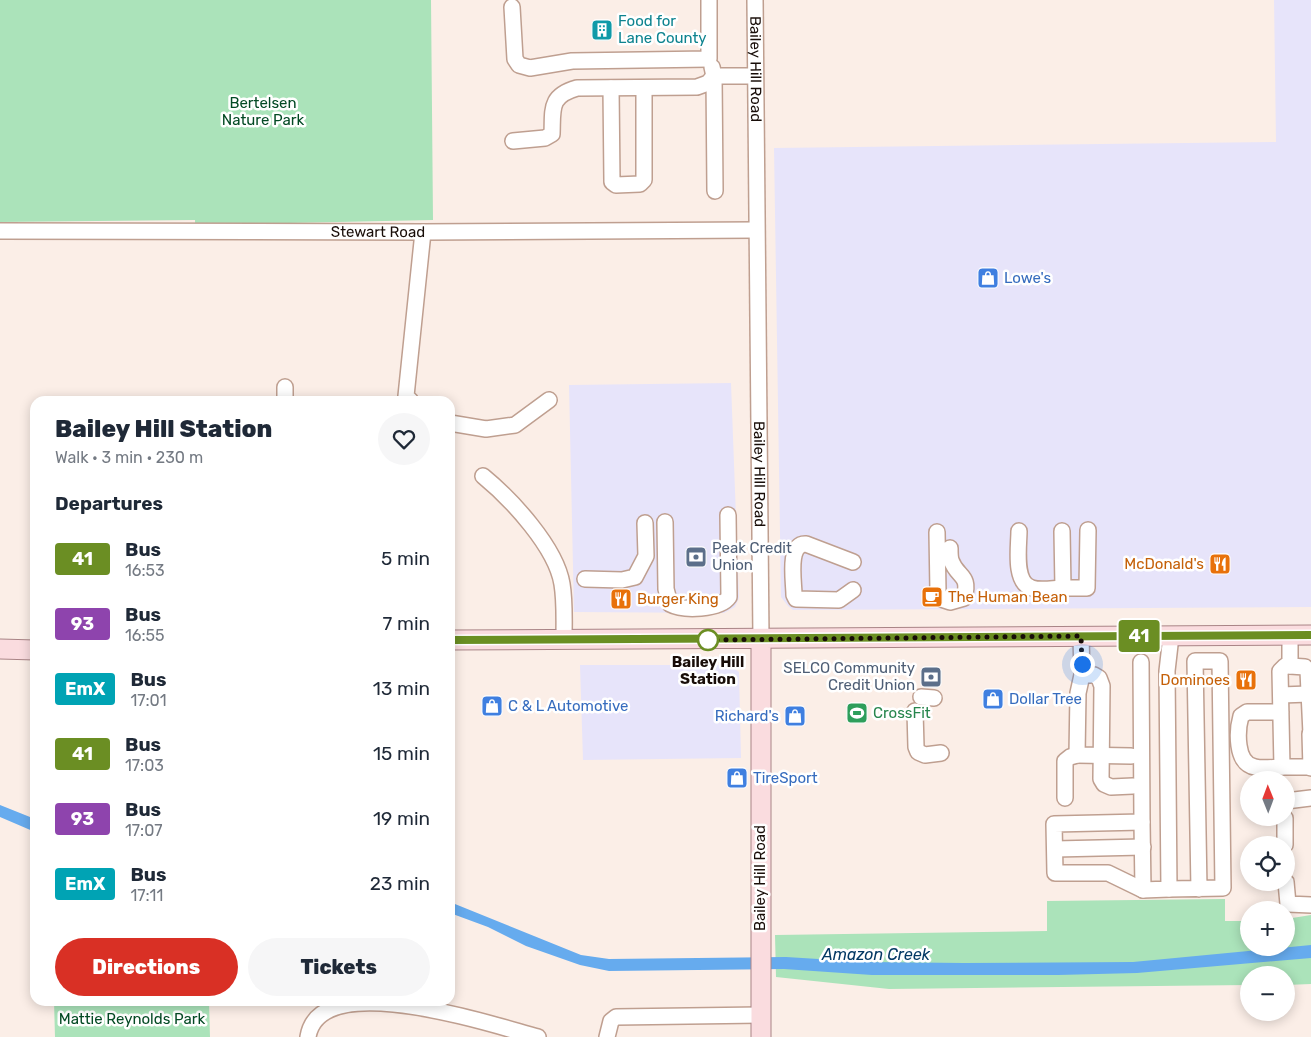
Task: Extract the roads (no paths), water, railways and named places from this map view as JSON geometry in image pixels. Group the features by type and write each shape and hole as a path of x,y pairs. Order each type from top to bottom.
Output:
{"main road":[{"path":"455,640 1311,635"},
{"name":"Bailey Hill Road","path":"761,639 761,1037"},
{"path":"0,649 30,650"}],"street":[{"path":"709,0 709,59 714,76 715,191"},
{"name":"Bailey Hill Road","path":"755,0 761,639"},
{"path":"512,7 515,60 518,65 530,68 572,61 709,59"},
{"path":"513,141 545,138 552,134 553,105 558,96 576,88 697,87 708,83 714,76 755,76"},
{"path":"611,88 612,182 616,185 640,184 644,180 644,88"},
{"name":"Stewart Road","path":"0,231 423,232 756,230"},
{"path":"406,396 423,232"},
{"path":"455,424 486,429 515,425 549,400"},
{"path":"484,476 508,496 552,556 562,583 564,639"},
{"path":"665,522 666,589 670,604 682,607 715,606 720,605 729,597 728,515"},
{"path":"585,580 630,579 638,573 641,563 636,553 640,523"},
{"path":"1019,531 1020,574 1023,583 1032,588 1088,588 1088,530"},
{"path":"1062,531 1063,588"},
{"path":"937,532 938,592 942,599 950,602 964,598 967,588 965,578 951,561 950,548"},
{"path":"853,562 806,544 801,544 797,547 793,556 794,595 796,599 839,600 853,590"},
{"path":"1290,635 1290,666"},
{"path":"1076,756 1078,692 1082,676 1081,636"},
{"path":"1170,889 1167,671 1171,636"},
{"path":"1142,822 1054,824 1055,873 1108,873 1144,890 1199,889 1223,888 1220,661 1194,661 1199,889"},
{"path":"1141,662 1138,782 1142,822 1144,890"},
{"path":"1281,712 1247,712 1241,716 1241,757 1247,764 1254,767 1282,767 1311,767 1308,671 1306,667 1285,666 1280,671 1280,694 1281,712 1282,767"},
{"path":"1082,676 1094,675 1099,678 1102,686 1101,778 1104,784 1111,786 1168,778"},
{"path":"1280,694 1309,694"},
{"path":"923,702 916,747 918,752 925,755 940,753"},
{"path":"1065,798 1065,761 1070,757 1131,756"},
{"path":"1196,778 1222,777"},
{"path":"1295,800 1311,798"},
{"path":"1055,848 1143,847"},
{"path":"1287,891 1288,904 1311,905"},
{"path":"308,1037 317,1018 330,1009 360,1006"},
{"path":"417,1006 536,1037"},
{"path":"607,1037 611,1021 616,1017 760,1015"}],"water":[{"path":"0,805 30,817 30,830 0,817"},
{"path":"455,904 581,955 609,959 786,957 867,962 1133,962 1240,952 1240,956 1295,956 1295,947 1311,945 1311,958 1137,973 1058,975 872,975 784,969 609,971 580,965 526,946 488,927 455,915"}],"place":[{"name":"Food for Lane County","path":"602,30"},
{"name":"Lowe's","path":"988,278"},
{"name":"Peak Credit Union","path":"696,557"},
{"name":"McDonald's","path":"1220,564"},
{"name":"The Human Bean","path":"932,597"},
{"name":"Burger King","path":"621,599"},
{"name":"Bailey Hill Station","path":"708,640"},
{"name":"SELCO Community Credit Union","path":"931,677"},
{"name":"Dominoes","path":"1246,680"},
{"name":"Dollar Tree","path":"993,699"},
{"name":"C & L Automotive","path":"492,706"},
{"name":"CrossFit","path":"857,713"},
{"name":"Richard's","path":"795,716"},
{"name":"TireSport","path":"737,778"}],"park label":[{"name":"Bertelsen Nature Park","path":"263,112"},
{"name":"Mattie Reynolds Park","path":"132,1019"}],"water label":[{"name":"Amazon Creek","path":"876,954"}]}
